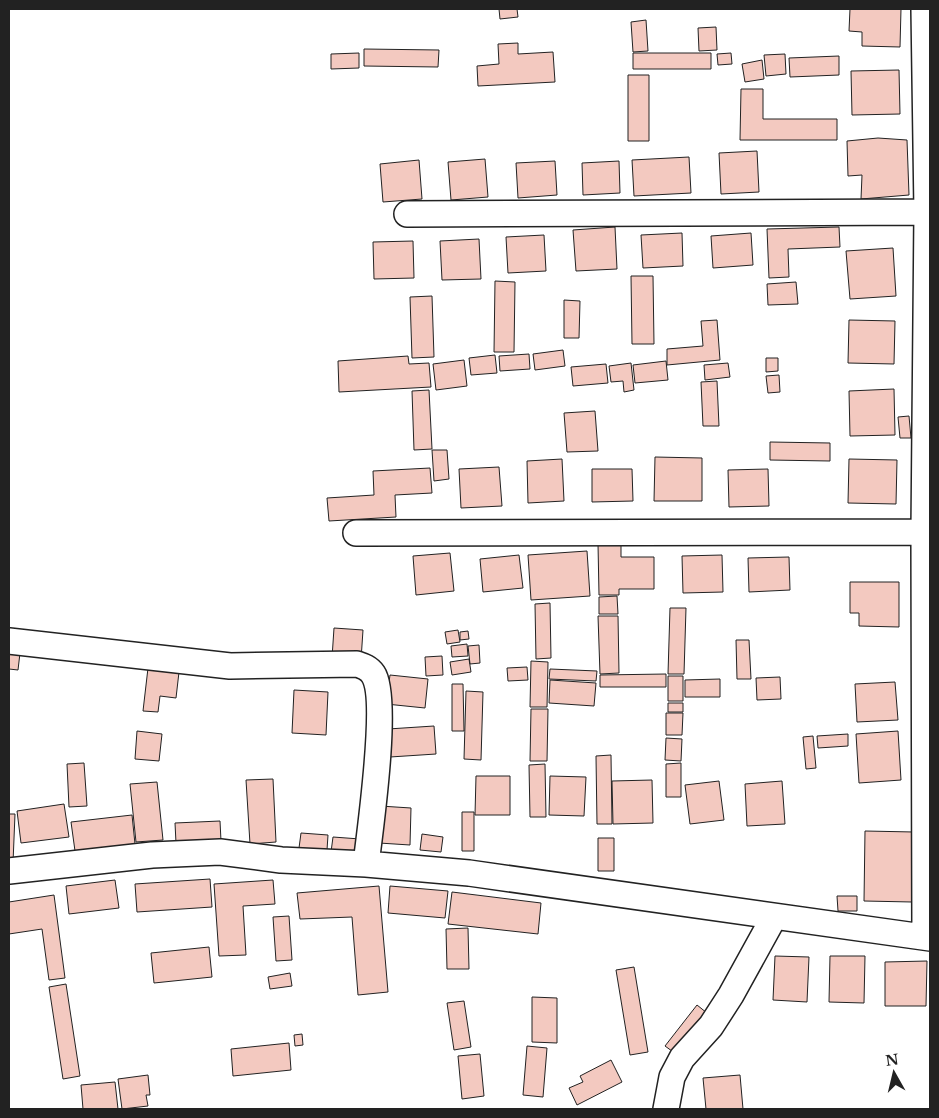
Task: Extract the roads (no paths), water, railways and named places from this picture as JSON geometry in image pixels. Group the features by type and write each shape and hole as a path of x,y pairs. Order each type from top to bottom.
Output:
{"street":[{"path":"9,871 185,852 220,852 281,860 366,864 469,873 928,937 924,532 926,212 924,9"},
{"path":"407,214 926,212"},
{"path":"356,533 924,532"},
{"path":"9,641 230,666 356,664 368,668 373,674 377,686 378,720 373,807 366,864"},
{"path":"666,1109 672,1077 682,1058 711,1026 732,995 774,917"}]}
